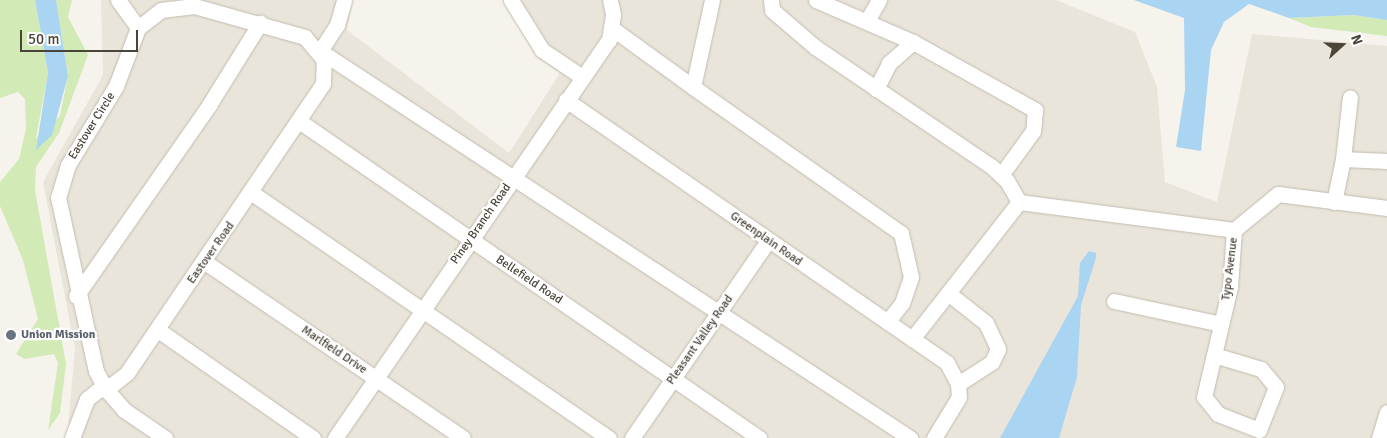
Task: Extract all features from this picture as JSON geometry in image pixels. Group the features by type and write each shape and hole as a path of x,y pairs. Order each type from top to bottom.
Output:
{"street":[{"path":"118,0 138,28 148,17 174,6 216,9 305,37 320,51 910,438"},
{"path":"320,51 337,25 344,0"},
{"path":"512,0 542,50 582,77"},
{"path":"693,87 712,0"},
{"path":"771,0 772,10 788,26 876,90 1001,175 1019,202 1234,230"},
{"path":"816,0 868,19 1035,110 1032,131 1001,175"},
{"path":"868,19 879,0"},
{"path":"614,2 613,29 901,233 911,277 902,303 887,322"},
{"path":"76,296 204,112 260,23"},
{"name":"Eastover Circle","path":"138,28 116,86 61,180 58,214 89,351 105,388 124,410 165,438"},
{"name":"Piney Branch Road","path":"335,438 613,29"},
{"path":"876,90 889,64 913,42"},
{"name":"Eastover Road","path":"72,438 78,411 87,398 127,373 205,262 299,121 323,83 320,51"},
{"path":"1334,202 1343,159 1350,97"},
{"name":"Greenplain Road","path":"566,100 947,363 958,384"},
{"name":"Bellefield Road","path":"299,121 759,438"},
{"path":"1343,159 1387,161"},
{"path":"252,193 610,438"},
{"name":"Typo Avenue","path":"1214,355 1261,369 1276,388 1258,434 1218,414 1204,397 1230,287 1234,230 1278,194 1387,208"},
{"path":"912,339 1019,202"},
{"name":"Pleasant Valley Road","path":"632,438 768,241"},
{"name":"Marlfield Drive","path":"205,262 463,438"},
{"path":"934,438 955,408 958,384 992,362 998,349 986,323 948,293"},
{"path":"1114,301 1221,324"},
{"path":"158,330 313,438"},
{"path":"1380,438 1387,412"}],"shaded area":[{"path":"101,0 353,0 347,30 509,153 560,73 537,58 504,0 1056,0 1135,32 1157,87 1165,182 1217,202 1252,34 1387,46 1387,438 67,438 75,349 43,182 103,75"}],"green space":[{"path":"0,0 35,0 48,73 36,138 60,116 68,76 56,0 72,0 68,17 88,55 59,133 36,167 35,190 66,364 60,413 48,430 58,363 54,354 25,359 16,354 38,319 23,260 0,206 0,182 19,159 26,129 25,99 18,92 0,98"},
{"path":"1353,15 1387,20 1387,36 1311,27 1289,18"}],"water":[{"path":"35,0 56,0 68,76 52,135 36,150 48,73"},
{"path":"1134,0 1387,0 1387,20 1353,15 1289,18 1249,4 1224,22 1211,50 1201,151 1176,147 1185,90 1184,18"},
{"path":"1089,251 1096,253 1096,258 1081,305 1077,377 1059,438 1000,438 1078,296 1080,263"}],"place":[{"name":"Union Mission","path":"11,335"}]}
